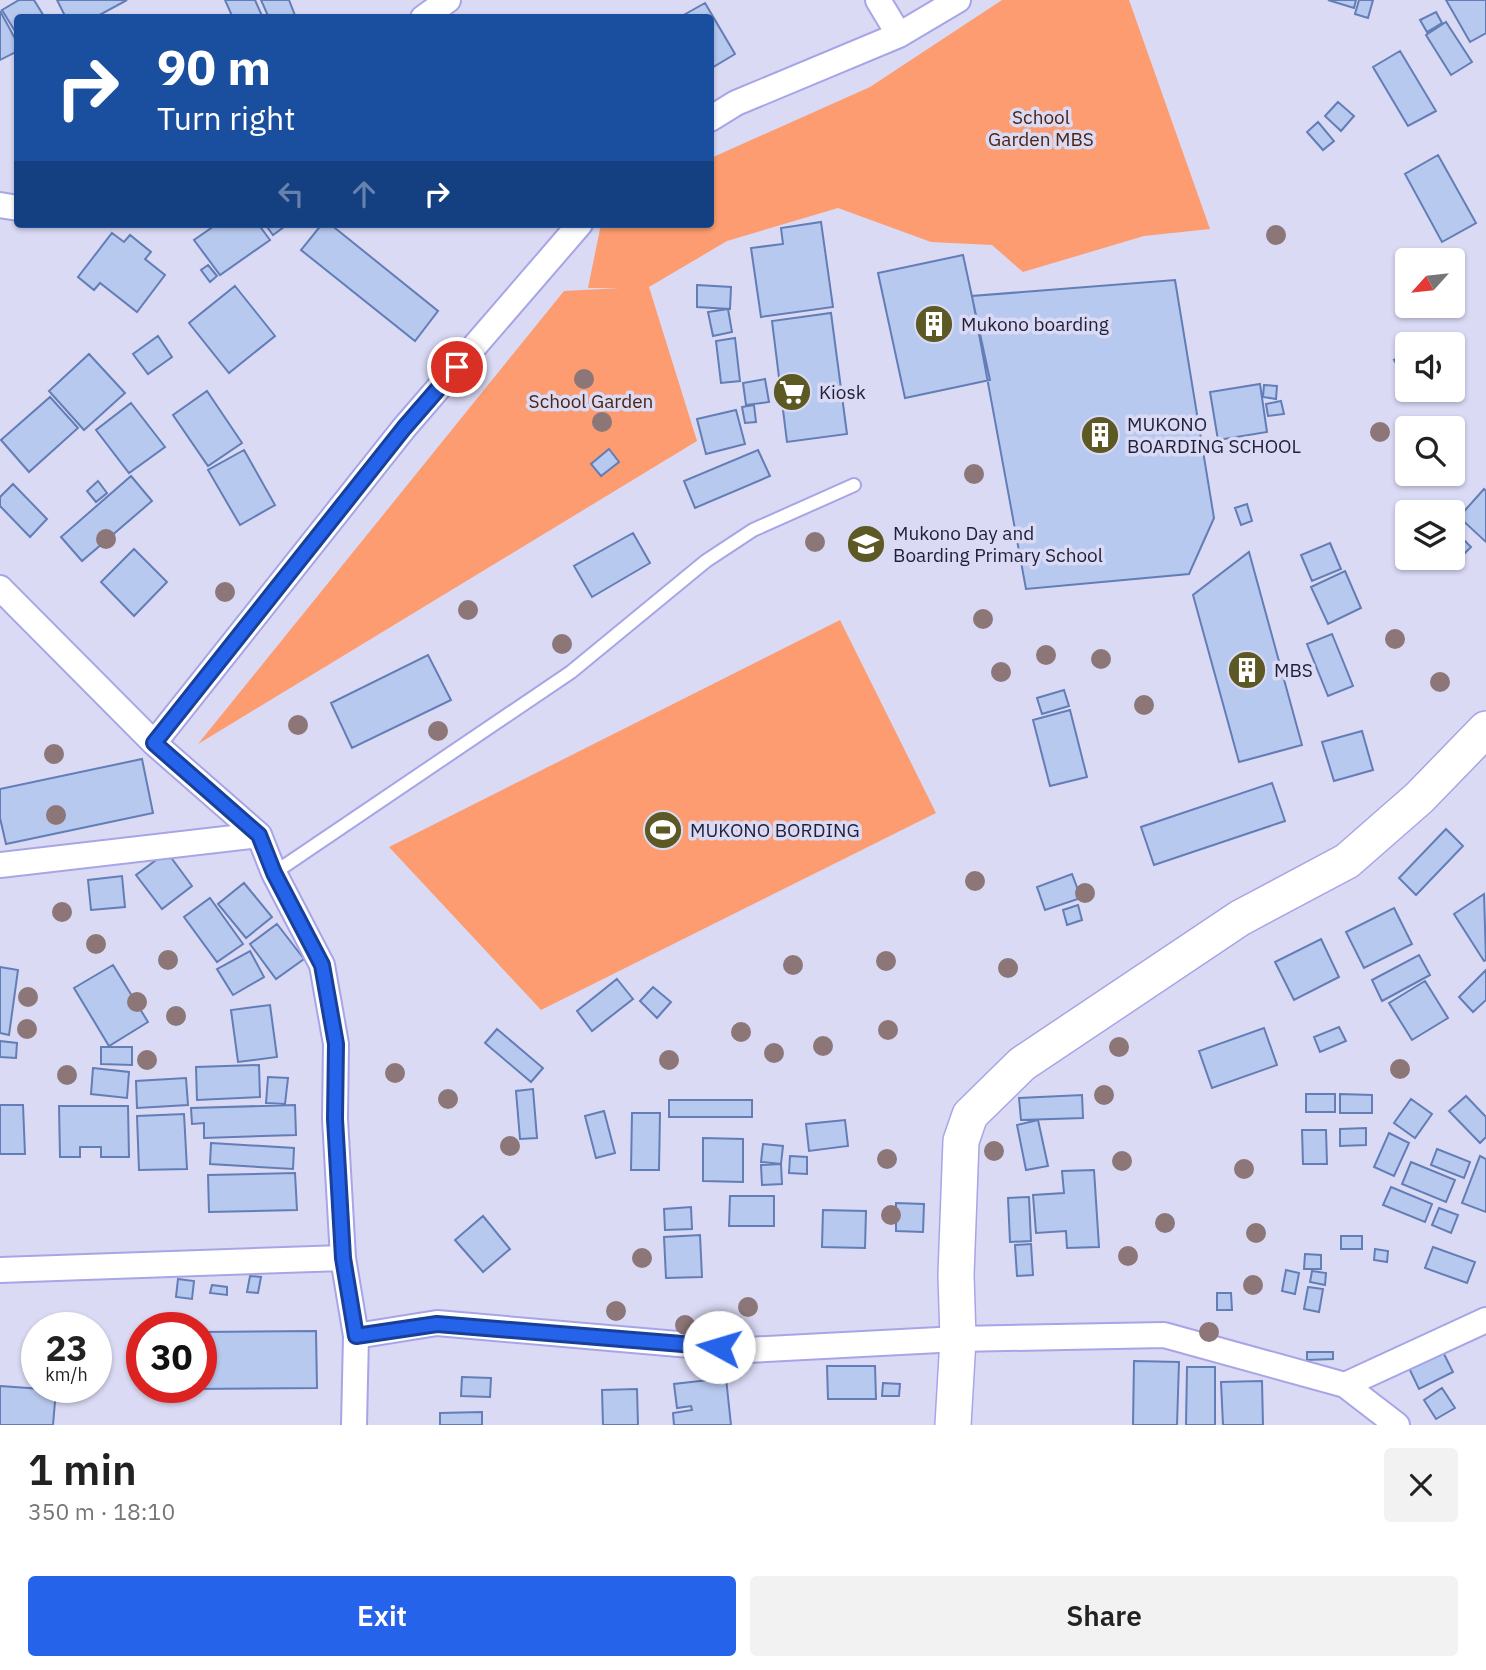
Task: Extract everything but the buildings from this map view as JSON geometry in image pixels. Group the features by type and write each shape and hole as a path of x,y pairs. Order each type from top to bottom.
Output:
{"street":[{"path":"428,14 447,0"},
{"path":"878,0 898,35"},
{"path":"714,116 736,103 898,35 958,0"},
{"path":"154,743 404,428 577,228"},
{"path":"0,588 154,743 259,835 274,873 322,965 336,1044 335,1119 343,1258 356,1336 354,1425"},
{"path":"953,1425 958,1339 956,1275 961,1141 970,1115 1022,1064 1240,918 1348,861 1419,798 1486,729"},
{"path":"0,864 259,835"},
{"path":"0,1270 343,1258"},
{"path":"1460,1332 1486,1307"},
{"path":"1345,1385 1486,1320"},
{"path":"356,1336 437,1324 747,1350 958,1339 1164,1335 1345,1385 1397,1425"}],"lane":[{"path":"274,873 570,672 706,561 753,530 854,485"}],"green space":[{"path":"1002,0 1129,0 1210,229 1144,236 1023,272 992,245 931,242 838,208 727,241 649,287 697,441 198,744 564,291 620,288 588,288 600,228 714,228 714,157 870,87"},
{"name":"MUKONO BORDING","path":"840,620 936,813 541,1010 389,847"}],"place":[{"name":"Mukono boarding","path":"934,324"},
{"name":"Kiosk","path":"792,392"},
{"name":"MUKONO BOARDING SCHOOL","path":"1100,435"},
{"name":"Mukono Day and Boarding Primary School","path":"866,544"},
{"name":"MBS","path":"1247,670"},
{"name":"MUKONO BORDING","path":"663,830"}],"route":[{"path":"457,367 404,428 154,743 259,835 274,873 322,965 336,1044 335,1119 343,1258 356,1336 437,1324 556,1331 719,1347"}],"park label":[{"name":"School Garden MBS","path":"1041,128"},
{"name":"School Garden","path":"591,401"}]}
